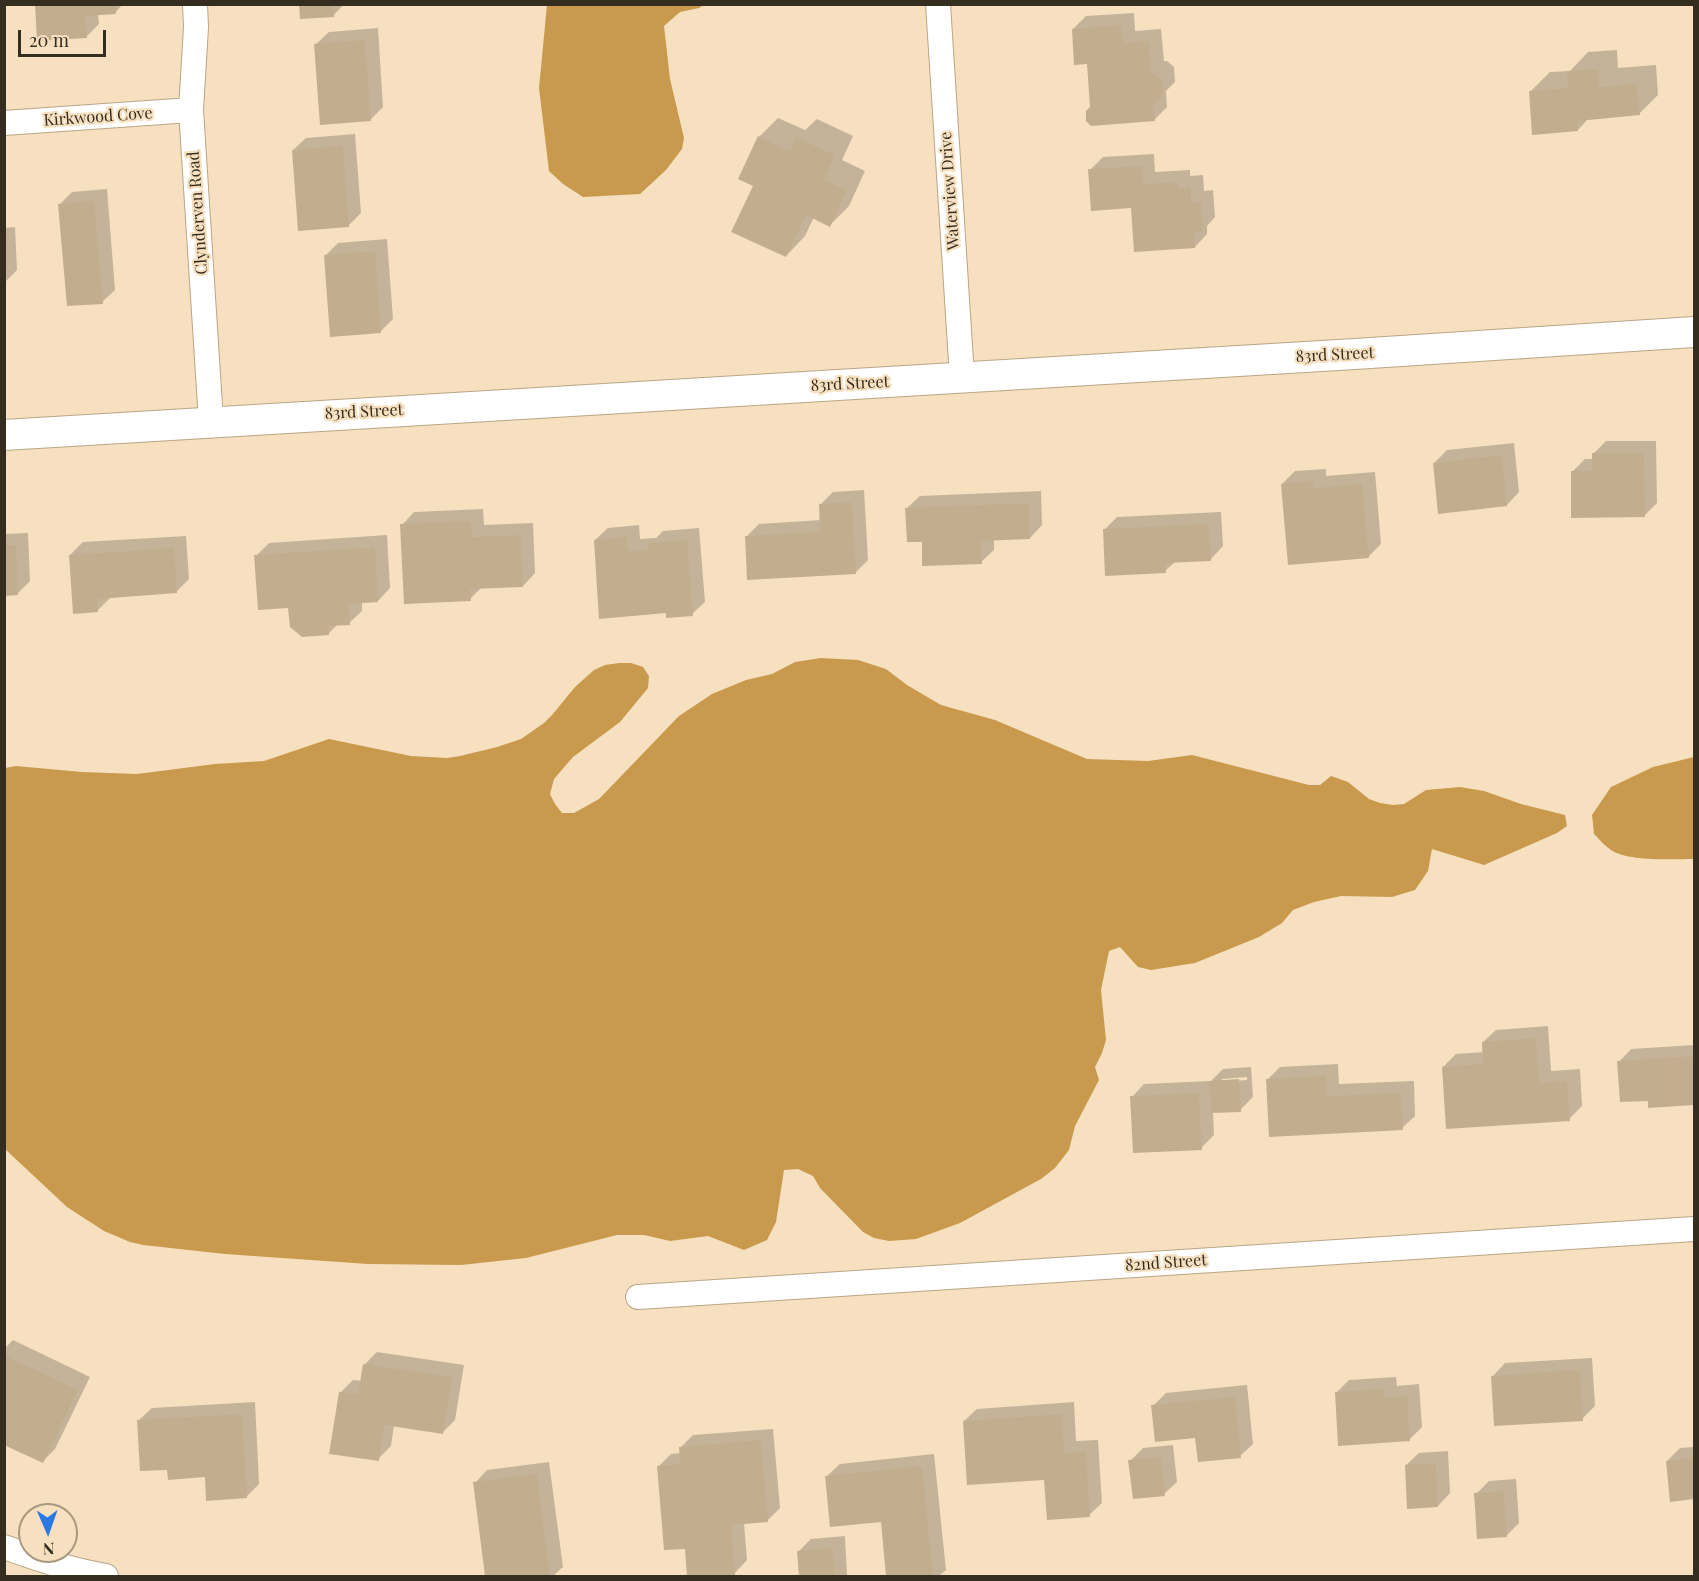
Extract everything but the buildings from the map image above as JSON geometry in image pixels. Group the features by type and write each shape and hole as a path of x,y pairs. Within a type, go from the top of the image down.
{"street":[{"name":"Clynderven Road","path":"195,4 196,27 191,110 211,422"},
{"name":"Waterview Drive","path":"938,4 962,377"},
{"name":"Kirkwood Cove","path":"4,123 191,110"},
{"name":"83rd Street","path":"4,435 1695,332"},
{"name":"82nd Street","path":"638,1297 1695,1229"},
{"path":"4,1547 75,1571 106,1576"}],"shaded area":[{"path":"547,5 704,5 680,12 664,26 670,79 684,138 682,149 666,170 640,194 583,197 563,184 549,171 539,88"},
{"path":"821,658 858,660 886,669 907,685 941,705 995,720 1087,759 1148,761 1192,755 1309,785 1320,785 1331,776 1348,782 1369,799 1393,805 1404,804 1426,790 1460,787 1484,791 1521,804 1565,815 1567,826 1557,833 1484,865 1432,849 1428,871 1415,890 1392,897 1341,896 1314,902 1293,910 1282,923 1259,937 1195,963 1151,970 1138,967 1120,947 1109,951 1101,990 1106,1040 1095,1067 1099,1080 1075,1126 1069,1150 1055,1168 1041,1179 960,1223 916,1239 889,1241 874,1238 863,1232 820,1188 813,1176 798,1169 784,1170 776,1222 767,1240 744,1250 708,1236 670,1241 644,1235 617,1235 526,1258 461,1265 368,1264 225,1254 143,1245 104,1231 67,1207 4,1147 5,768 16,766 137,774 215,764 264,761 329,739 411,756 447,758 460,756 521,739 544,723 575,687 594,670 605,665 619,663 631,663 643,667 649,676 648,688 620,722 573,757 554,779 550,794 555,804 562,813 574,813 599,799 679,716 712,694 746,680 772,674 795,662"},
{"path":"1694,757 1694,859 1651,859 1619,854 1611,850 1594,834 1592,815 1611,787 1653,767"}]}
